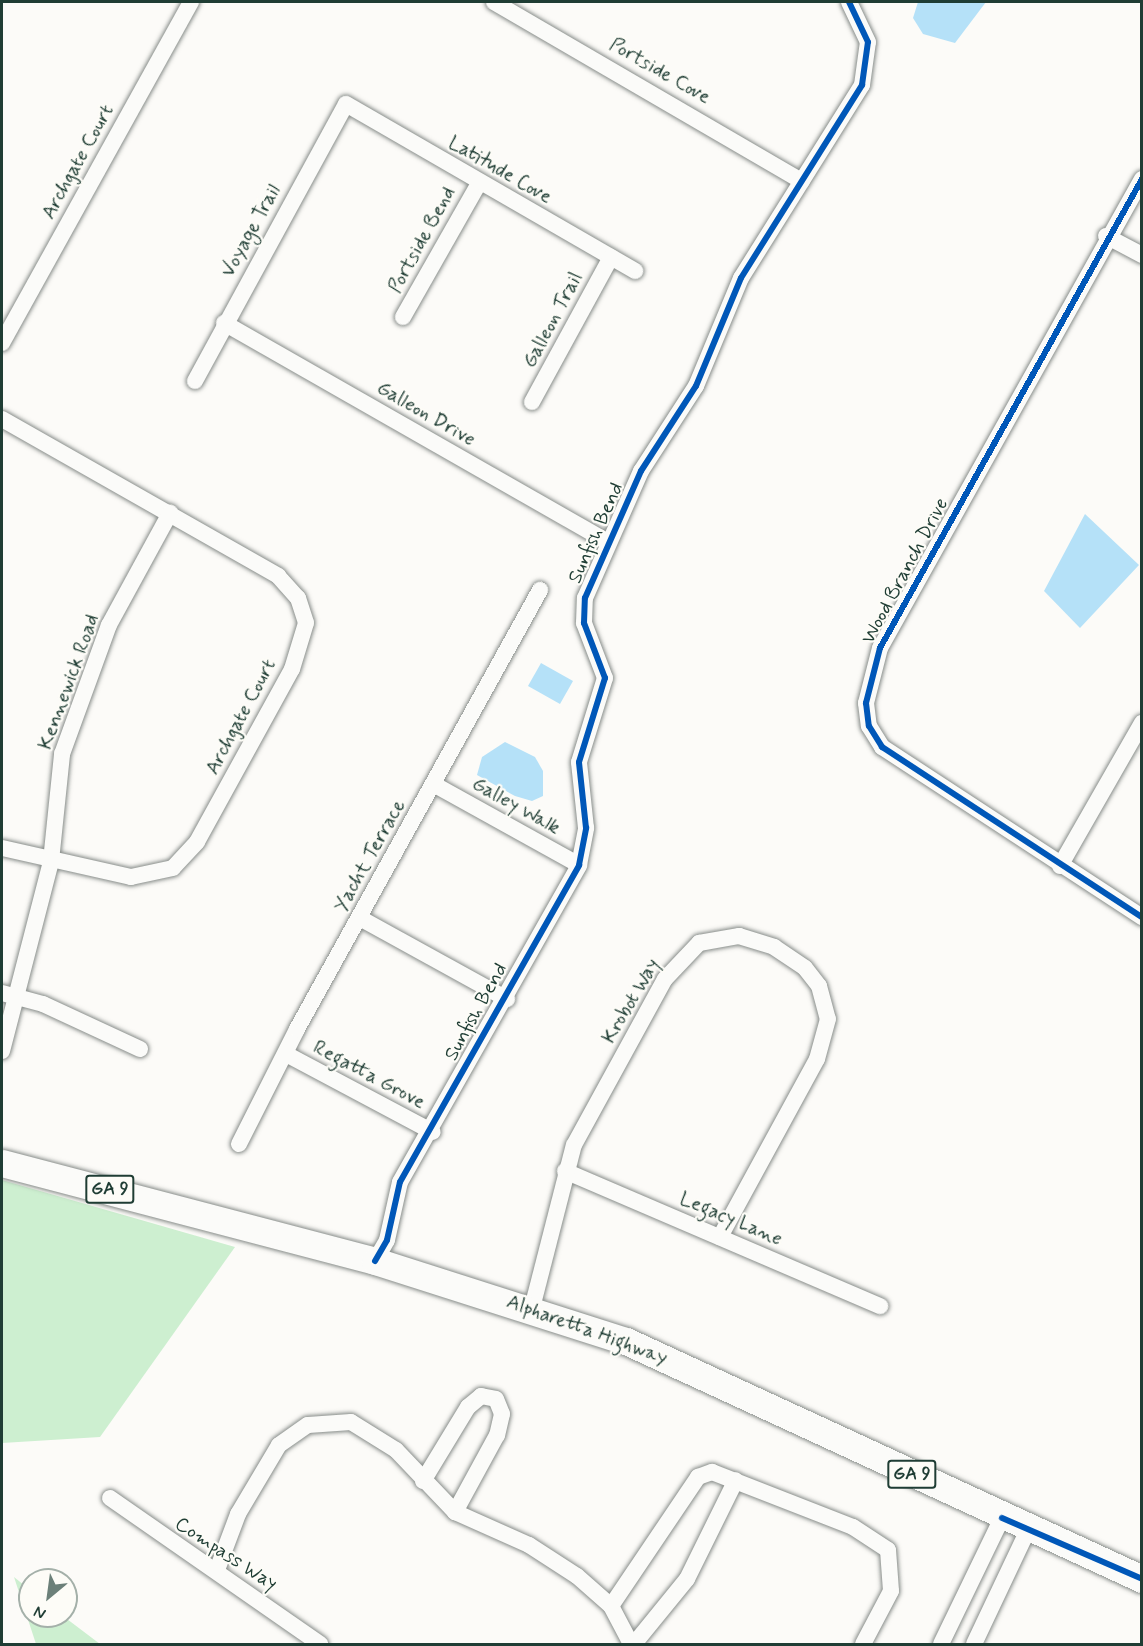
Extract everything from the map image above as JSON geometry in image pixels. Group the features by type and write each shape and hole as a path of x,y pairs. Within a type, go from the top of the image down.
{"main road":[{"name":"Alpharetta Highway","path":"2,1163 375,1261 532,1308 714,1377 1002,1518 1142,1579"}],"street":[{"name":"Archgate Court","path":"2,343 191,2"},
{"name":"Portside Cove","path":"494,2 802,181"},
{"name":"Sunfish Bend","path":"375,1261 387,1240 400,1182 433,1132 579,865 586,828 578,769 605,678 583,606 608,542 641,471 696,386 741,278 868,70 866,34 849,2"},
{"name":"Latitude Cove","path":"346,104 479,183 635,271"},
{"name":"Voyage Trail","path":"195,381 224,323 346,104"},
{"name":"Wood Branch Drive","path":"1142,179 1106,236 880,648 866,702 869,726 882,747 1060,866 1142,917"},
{"name":"Portside Bend","path":"403,317 479,183"},
{"path":"1106,236 1142,255"},
{"name":"Galleon Trail","path":"532,402 611,257"},
{"name":"Galleon Drive","path":"224,323 608,542"},
{"name":"Archgate Court","path":"2,419 278,576 298,598 306,623 292,669 197,842 173,868 131,877 51,861 2,848"},
{"name":"Kennewick Road","path":"2,1051 8,995 51,861 62,754 109,625 170,513"},
{"name":"Yacht Terrace","path":"239,1144 540,590"},
{"path":"1060,866 1142,723"},
{"name":"Galley Walk","path":"433,784 579,865"},
{"path":"360,918 507,999"},
{"name":"Krobot Way","path":"532,1308 565,1171 574,1145 681,958 699,944 726,936 774,947 796,960 819,986 827,1029 817,1059 720,1237"},
{"path":"8,995 140,1049"},
{"name":"Regatta Grove","path":"286,1054 433,1132"},
{"name":"Legacy Lane","path":"565,1171 880,1306"},
{"path":"423,1482 468,1407 481,1396 496,1399 502,1414 497,1435 455,1512"},
{"path":"217,1570 263,1465 288,1436 308,1425 330,1420 369,1429 455,1512 542,1552 611,1606 633,1644 682,1586 736,1480"},
{"path":"611,1606 698,1477 712,1472 853,1527 888,1550 891,1591 863,1644"},
{"name":"Compass Way","path":"110,1498 217,1570 320,1644"},
{"path":"941,1644 1002,1518"},
{"path":"974,1644 1028,1530"}],"green space":[{"path":"2,1180 235,1247 100,1437 2,1443"},
{"path":"78,1627 100,1644 36,1644 31,1628"}],"water":[{"path":"918,2 986,2 955,43 923,34 913,18"},
{"path":"1085,514 1139,565 1080,628 1044,591"},
{"path":"541,663 573,681 560,704 528,686"},
{"path":"505,742 535,757 543,771 543,796 532,801 515,796 477,775 482,757"}],"cycle path":[{"path":"375,1261 387,1240 400,1182 579,865 586,828 579,762 605,678 584,623 585,598 641,471 696,386 741,278 862,85 868,42 849,2"},
{"path":"1142,179 880,648 866,703 869,726 882,747 1142,917"},
{"path":"1002,1518 1142,1579"}]}
